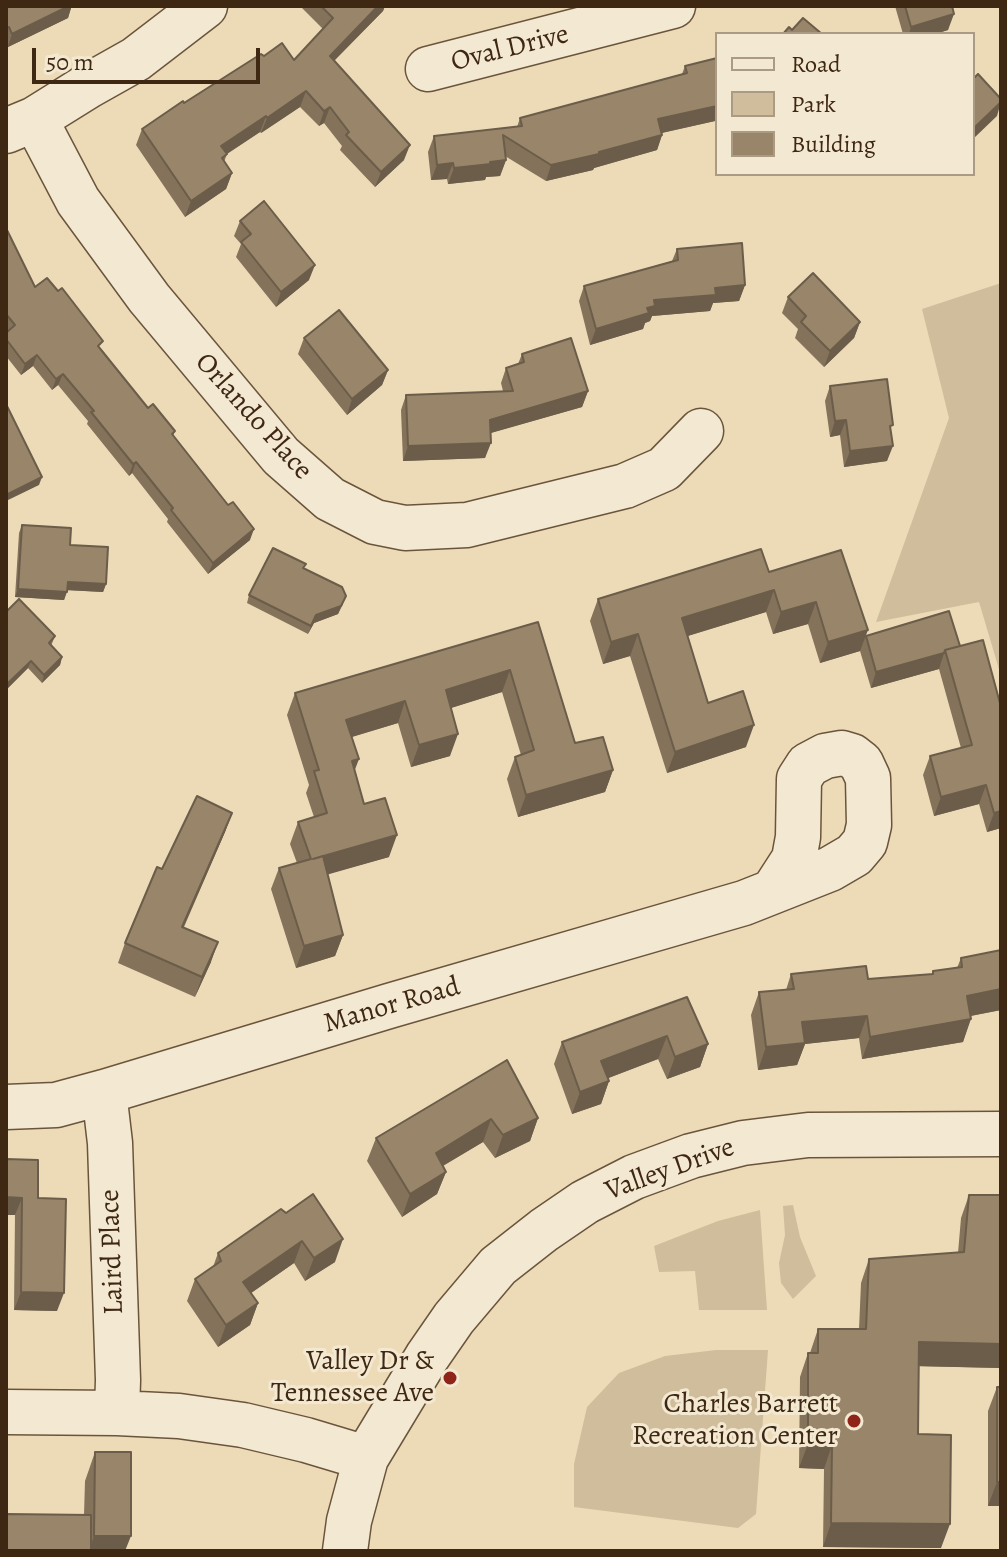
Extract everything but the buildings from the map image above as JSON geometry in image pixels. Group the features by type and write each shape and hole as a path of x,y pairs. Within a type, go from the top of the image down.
{"street":[{"path":"20,125 136,59 205,6"},
{"name":"Oval Drive","path":"428,69 589,17 673,6"},
{"name":"Orlando Place","path":"20,125 149,298 281,456 330,499 375,522 405,528 467,525 625,486 664,469 701,431"},
{"name":"Manor Road","path":"6,1107 56,1105 104,1092 744,903 774,890"},
{"name":"Laird Place","path":"104,1092 110,1143 117,1413"},
{"name":"Valley Drive","path":"345,1551 349,1521 366,1458 436,1344 498,1266 585,1202 634,1177 691,1156 743,1143 808,1135 1001,1134"},
{"path":"6,1412 179,1416 243,1425 366,1458"}],"green space":[{"path":"1001,283 1001,676 979,602 876,622 949,418 922,309"},
{"path":"793,1205 800,1237 816,1276 793,1299 781,1283 779,1263 785,1235 783,1206"},
{"path":"760,1210 767,1310 699,1310 695,1271 659,1272 654,1246 718,1221"},
{"path":"716,1350 768,1350 756,1514 738,1528 574,1507 574,1464 587,1407 619,1373 665,1356"}],"place":[{"name":"Valley Dr & Tennessee Ave","path":"450,1378"},
{"name":"Charles Barrett Recreation Center","path":"854,1421"}]}
